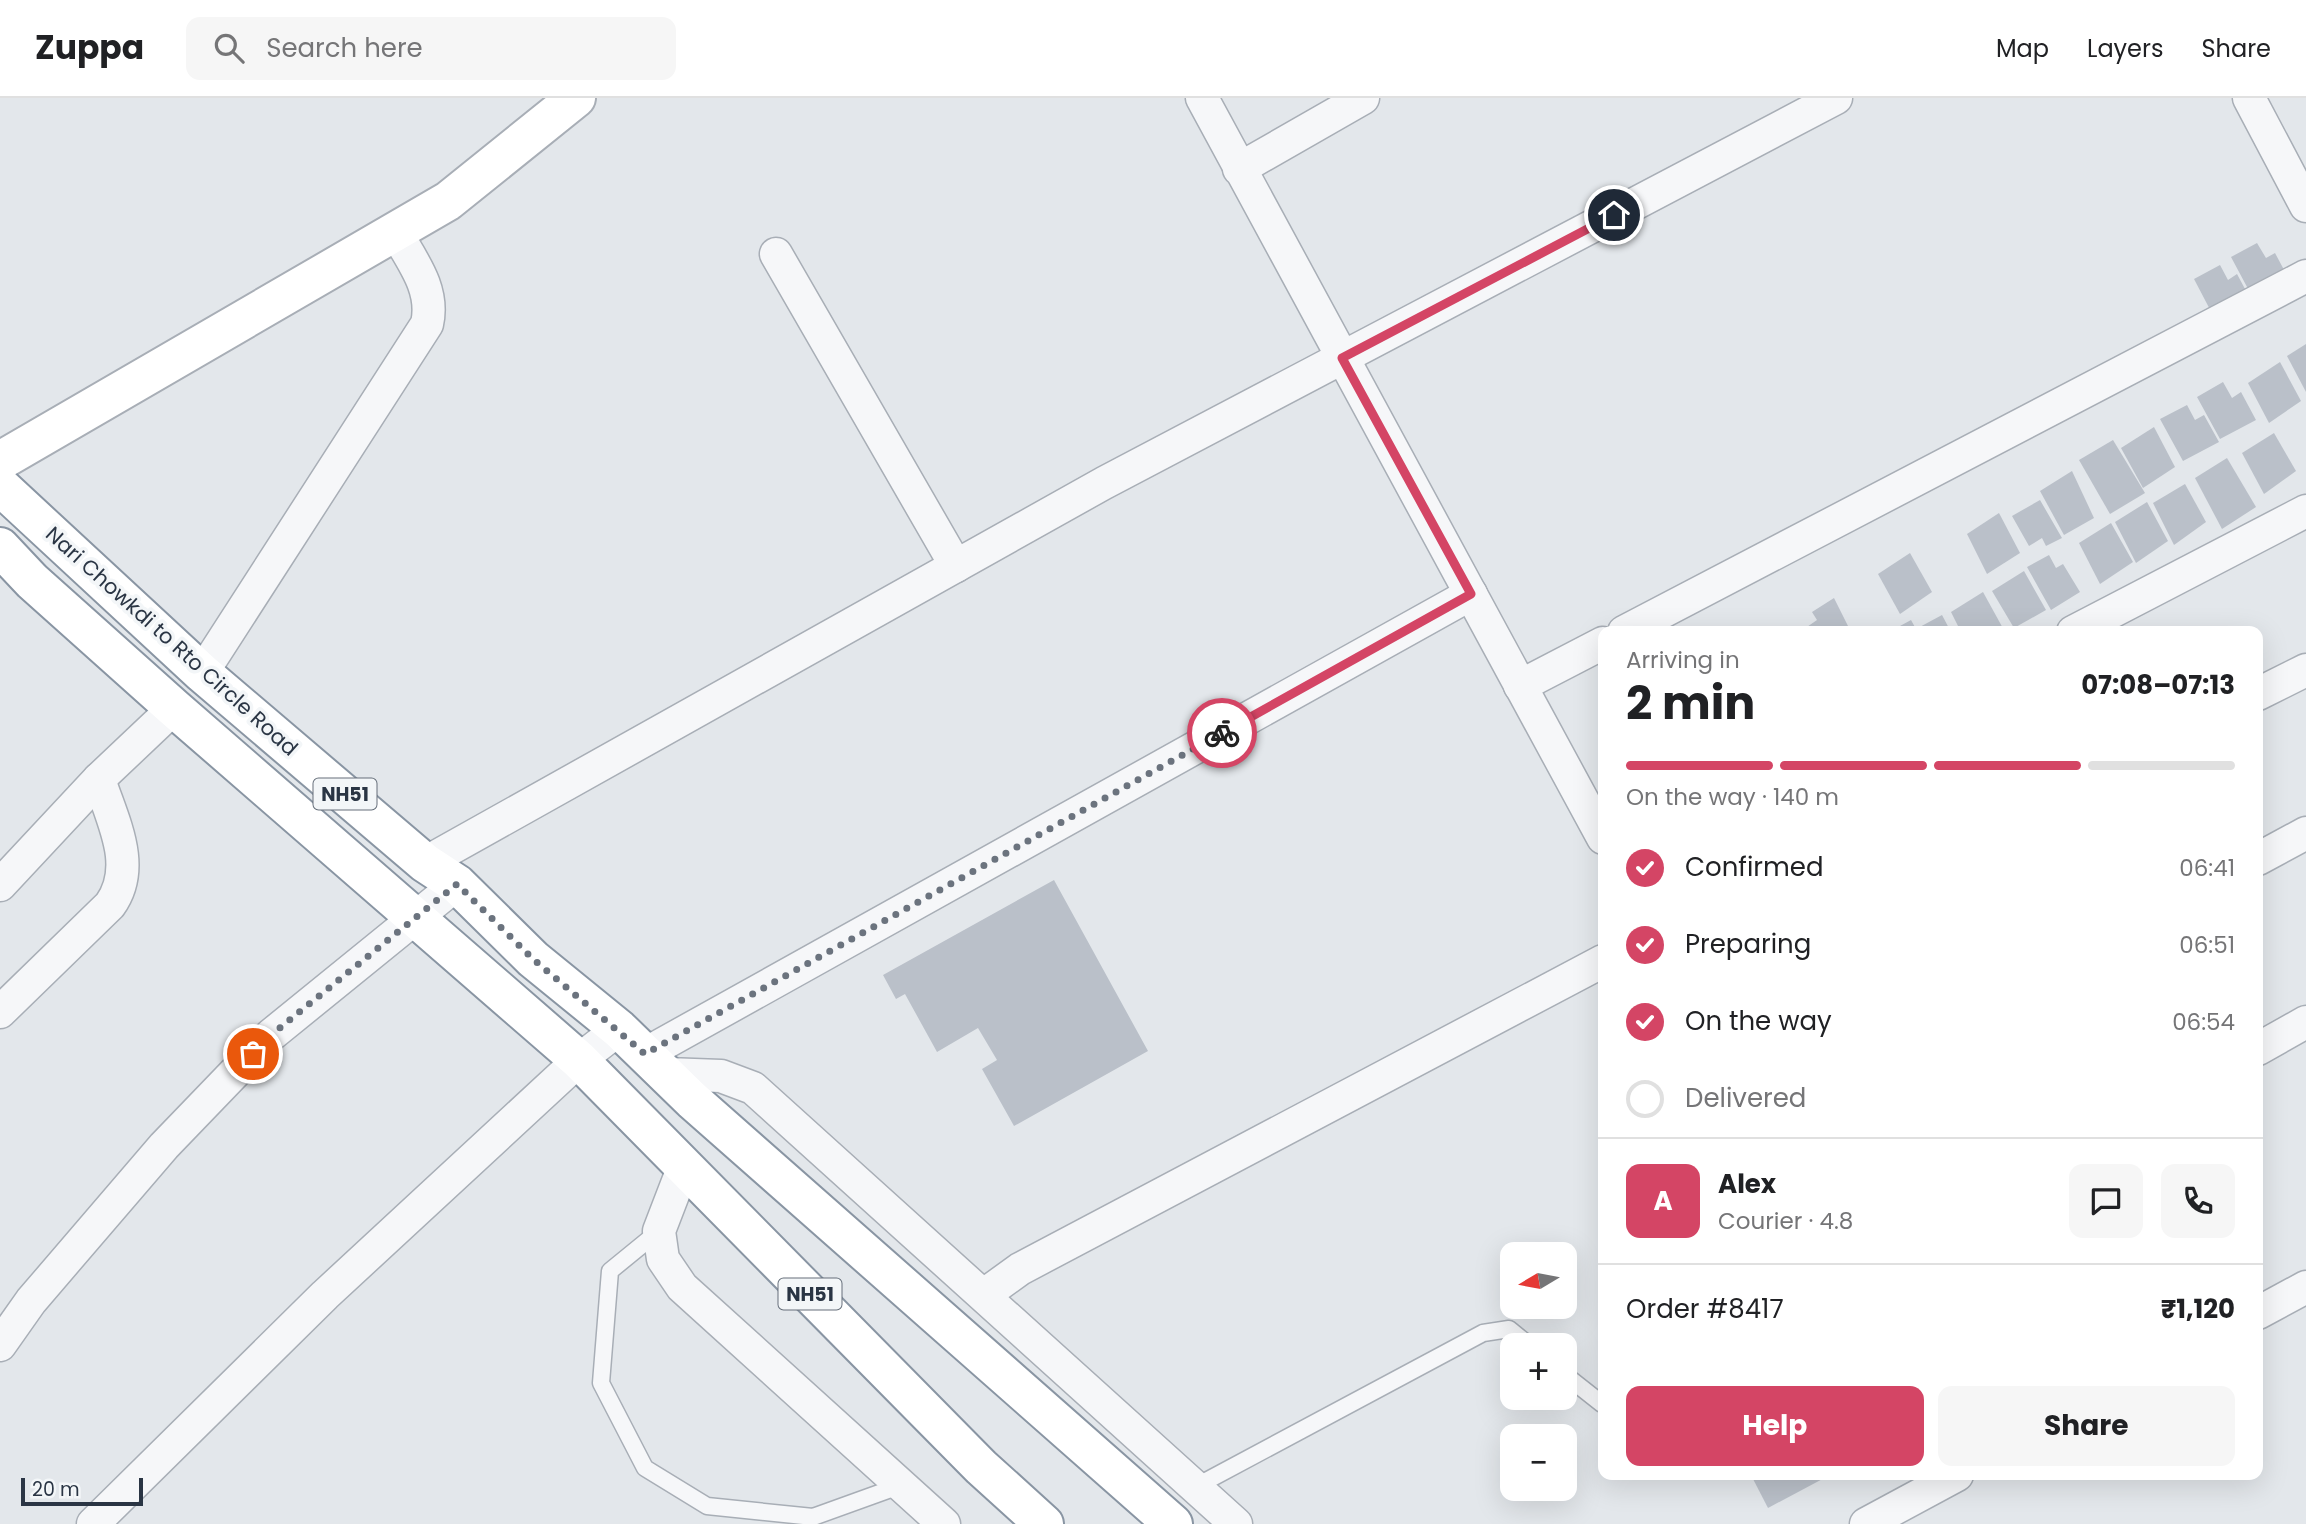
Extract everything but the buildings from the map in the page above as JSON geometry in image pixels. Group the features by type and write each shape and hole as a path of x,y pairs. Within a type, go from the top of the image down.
{"main road":[{"path":"0,461 449,201 576,98"},
{"name":"Nari Chowkdi to Rto Circle Road","path":"0,486 202,673 425,863 457,884 533,959 656,1064"},
{"name":"NH51","path":"0,547 32,581 174,708 579,1060 982,1467 1044,1524"},
{"name":"NH51","path":"656,1064 1173,1524"}],"street":[{"path":"1202,98 1598,829"},
{"path":"1239,169 1363,98"},
{"path":"425,863 1104,483 1836,98"},
{"path":"2258,101 2306,206"},
{"path":"202,673 427,324 430,309 427,292 395,232"},
{"path":"776,254 956,566"},
{"path":"1635,626 2306,276"},
{"path":"2085,626 2306,511"},
{"path":"656,1064 1471,594"},
{"path":"1520,686 1598,646"},
{"path":"2263,692 2306,670"},
{"path":"0,885 99,779 174,708"},
{"path":"0,1012 110,905 121,891 124,856 99,779"},
{"path":"2263,856 2306,833"},
{"path":"0,1345 31,1301 164,1146 262,1044 457,884"},
{"path":"984,1295 1020,1269 1598,964"},
{"path":"2263,1046 2306,1021"},
{"path":"93,1524 326,1295 579,1060 656,1064 721,1076 753,1088 1236,1524"},
{"path":"684,1166 659,1231 663,1259 682,1287 944,1524"},
{"path":"2263,1310 2306,1287"},
{"path":"1866,1524 1945,1480"}],"lane":[{"path":"659,1231 610,1271 601,1383 645,1468 707,1506 813,1517 900,1486"},
{"path":"1195,1486 1483,1333 1509,1329 1514,1333"},
{"path":"1577,1384 1598,1401"}],"way so far":[{"path":"253,1054 271,1035 416,920 457,884 533,959 619,1029 645,1054 1222,733"}],"route":[{"path":"1222,733 1471,594 1342,358 1614,215"}]}
